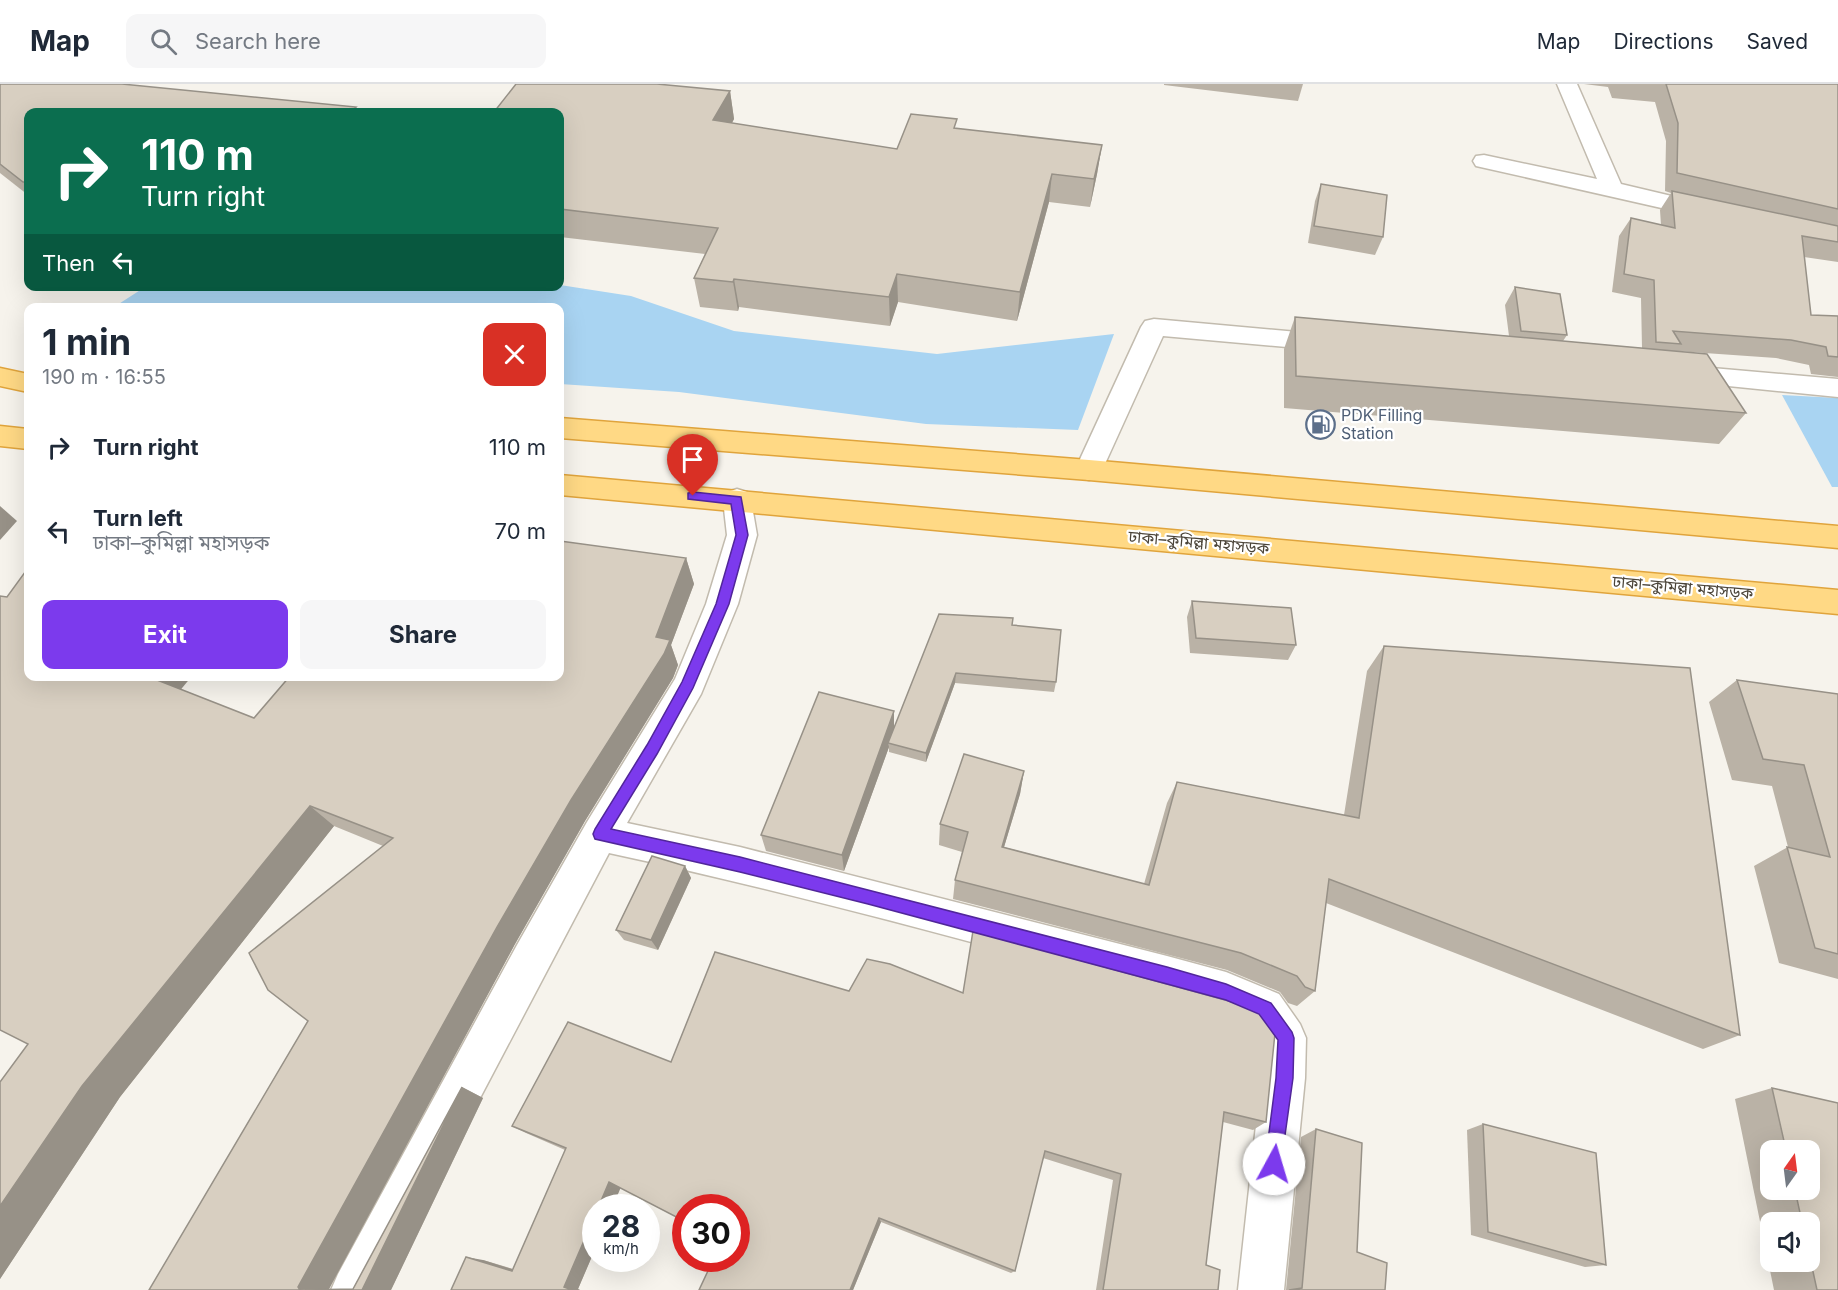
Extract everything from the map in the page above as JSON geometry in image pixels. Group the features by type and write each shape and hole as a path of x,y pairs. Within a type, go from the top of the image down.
{"highway":[{"path":"0,377 24,382"},
{"path":"0,382 24,383"},
{"path":"564,428 1089,470 1838,537"},
{"name":"ঢাকা–কুমিল্লা মহাসড়ক","path":"564,484 1838,602"}],"street":[{"path":"1568,84 1612,189"},
{"path":"1484,161 1736,218"},
{"path":"1089,470 1154,327 1356,345"},
{"path":"1654,372 1838,388"},
{"path":"354,1290 401,1198 600,834 652,750 688,684 722,604 742,535 737,500"},
{"path":"600,834 740,864 1167,975 1226,992 1265,1008 1286,1038 1284,1078 1261,1290"}],"water":[{"path":"564,286 631,296 734,331 937,354 1114,334 1078,430 926,424 679,392 564,384 564,303 120,303 139,291 564,291"},
{"path":"1782,395 1838,398 1838,487 1832,487"}],"building":[{"path":"0,84 122,84 356,107 24,108 24,182 0,164"},
{"path":"516,84 657,84 730,91 713,120 897,149 911,114 957,119 954,128 1102,145 1094,179 1052,174 1020,292 897,274 889,297 734,279 733,282 694,278 718,228 564,209 564,108 497,108"},
{"path":"1666,84 1838,84 1838,209 1677,173 1678,123"},
{"path":"1321,184 1387,195 1383,237 1314,226"},
{"path":"1672,191 1838,226 1838,242 1802,236 1811,315 1838,316 1838,357 1828,356 1826,347 1791,340 1673,331 1681,344 1656,342 1654,280 1624,274 1631,218 1675,228"},
{"path":"1515,287 1560,294 1567,335 1521,331"},
{"path":"1295,317 1707,354 1746,413 1296,376"},
{"path":"564,542 686,558 656,637 670,640 664,654 571,800 497,927 298,1287 300,1290 149,1290 308,1021 268,990 249,953 393,838 310,806 82,1086 0,1206 0,1082 28,1044 0,1030 0,596 7,597 24,574 24,681 160,681 254,718 286,681 564,681"},
{"path":"1192,601 1291,608 1296,645 1196,638"},
{"path":"939,614 1013,618 1012,625 1061,630 1056,682 956,673 926,753 888,743"},
{"path":"1384,646 1690,668 1740,1035 1329,879 1315,991 1305,987 1297,976 1241,953 955,880 968,832 940,824 964,754 1024,771 1002,847 1149,885 1177,782 1359,818"},
{"path":"1737,680 1838,694 1838,954 1815,948 1787,847 1830,857 1804,765 1763,759"},
{"path":"819,692 894,711 842,855 761,835"},
{"path":"652,856 685,866 651,940 616,930"},
{"path":"973,931 1236,1003 1261,1013 1275,1033 1266,1122 1224,1112 1206,1265 1220,1270 1218,1290 1103,1290 1121,1174 1045,1151 1015,1271 879,1218 850,1290 699,1290 707,1272 750,1272 750,1194 672,1194 672,1215 660,1208 660,1194 632,1194 609,1182 604,1194 582,1194 582,1245 564,1287 572,1290 451,1290 466,1257 512,1271 566,1148 512,1126 568,1022 671,1062 715,952 849,991 867,959 890,964 963,993"},
{"path":"462,1087 362,1290 305,1290 353,1289"},
{"path":"1772,1088 1838,1103 1838,1290 1817,1290 1813,1272 1820,1272 1820,1212 1800,1212 1797,1200 1820,1200 1820,1140 1784,1140"},
{"path":"1483,1124 1596,1153 1606,1265 1488,1232"},
{"path":"1316,1129 1362,1143 1357,1252 1387,1263 1385,1290 1289,1290 1302,1288"}],"place":[{"name":"PDK Filling Station","path":"1320,424"}],"route":[{"path":"693,496 737,500 742,535 722,604 688,684 652,750 600,834 740,864 1167,975 1226,992 1265,1008 1286,1038 1284,1078 1274,1164"}]}
